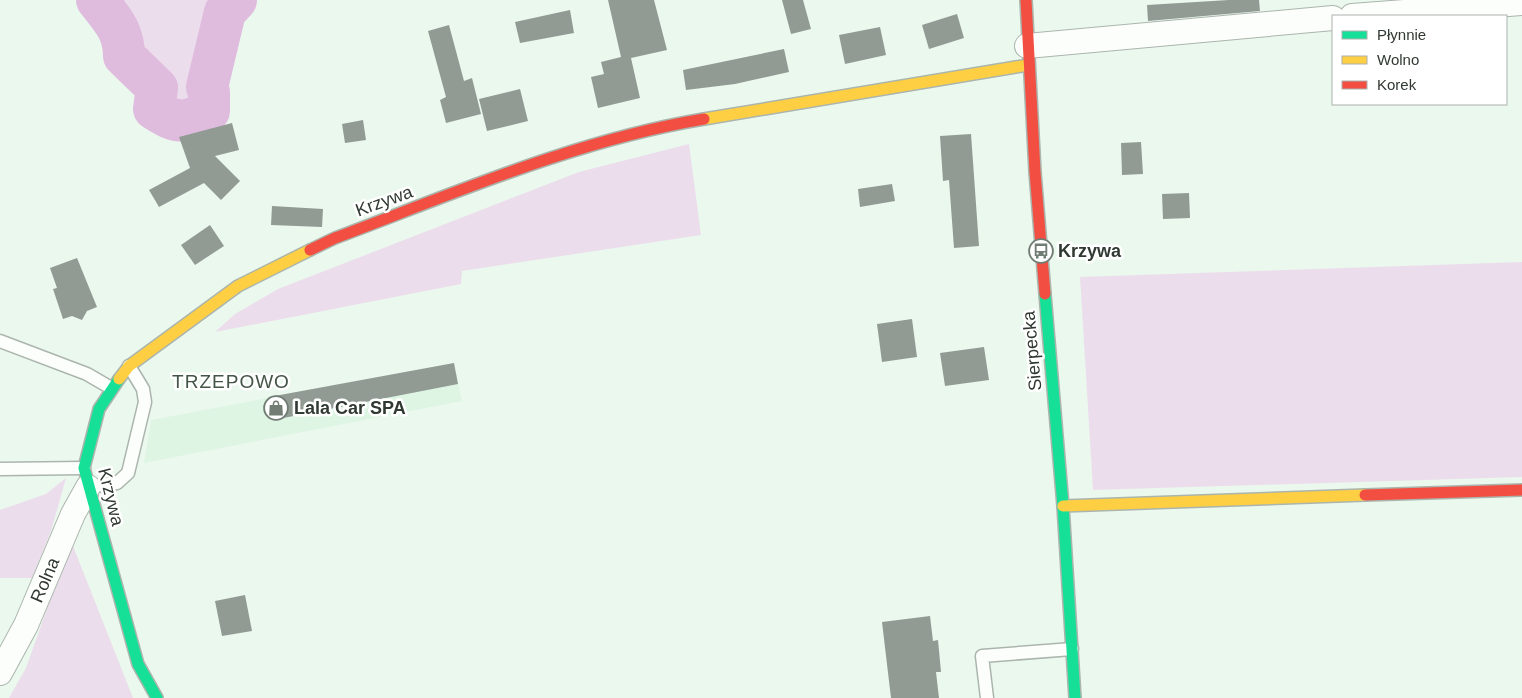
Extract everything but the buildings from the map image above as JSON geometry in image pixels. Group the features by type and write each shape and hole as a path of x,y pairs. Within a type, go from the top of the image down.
{"street":[{"name":"Sierpecka","path":"1026,0 1027,55 1063,506 1075,698"},
{"path":"1365,15 1522,3"},
{"path":"1027,55 1332,18"},
{"name":"Krzywa","path":"157,698 138,664 86,477 99,409 110,388 129,366 238,286 317,246 550,158 680,123 1027,55"},
{"name":"Rolna","path":"0,672 26,625 73,514 86,477"},
{"path":"1063,506 1522,490"}],"lane":[{"path":"0,341 87,374 110,388"},
{"path":"0,469 86,477 117,483 128,473 144,402 143,389 129,366"},
{"path":"987,698 982,656 1072,649"}],"shaded area":[{"path":"103,0 231,0 219,14 204,80 206,103 198,113 173,117 160,107 161,97 157,82 128,53 127,30"},
{"path":"689,144 701,235 462,271 461,284 215,332 235,314 278,289 579,172"},
{"path":"1522,262 1522,477 1093,490 1080,277"},
{"path":"454,363 462,401 144,463 151,420"},
{"path":"66,478 51,531 32,578 0,578 0,510 46,494"},
{"path":"71,541 133,698 9,698 26,668"}],"waterway":[{"path":"97,0 112,19 119,32 122,39 124,56 157,88 154,109 175,120 187,120 209,111 209,92 207,87 225,12 236,0"}],"traffic: fast":[{"path":"1045,294 1063,506 1075,698"},
{"path":"119,379 99,409 84,468 138,664 157,698"}],"traffic: slow":[{"path":"704,119 1028,65"},
{"path":"119,379 129,366 238,286 310,250"},
{"path":"1063,506 1365,495"}],"traffic: jam":[{"path":"1026,0 1035,172 1045,294"},
{"path":"310,250 335,238 425,203 563,154 657,128 704,119"},
{"path":"1365,495 1522,490"}],"place":[{"name":"Krzywa","path":"1041,251"},
{"name":"Lala Car SPA","path":"276,408"}],"district":[{"name":"TRZEPOWO","path":"231,381"}]}
